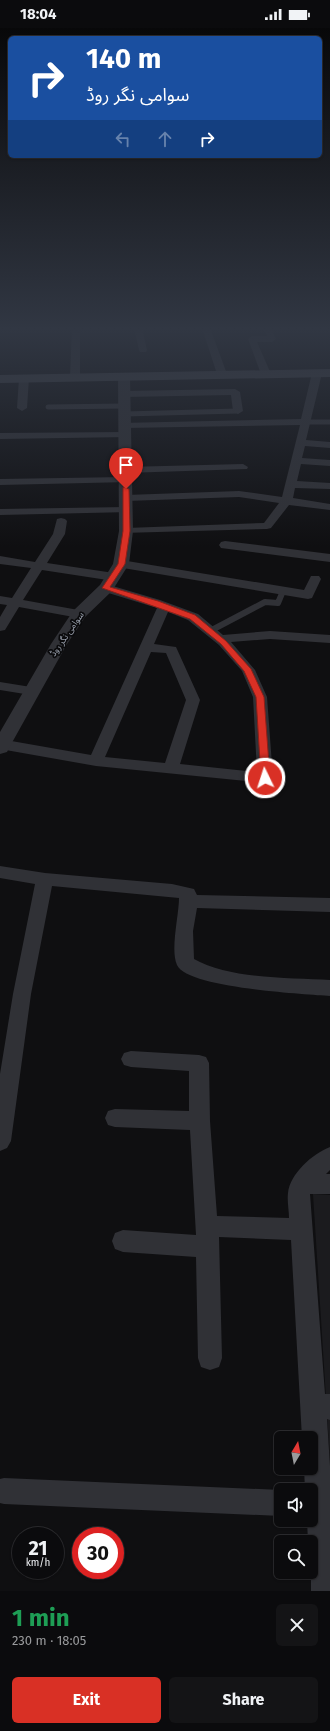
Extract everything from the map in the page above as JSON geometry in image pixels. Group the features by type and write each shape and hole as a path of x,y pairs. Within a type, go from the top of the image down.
{"street":[{"path":"22,401 22,408"},
{"path":"114,577 126,531 124,401"},
{"path":"0,436 124,415 192,401"},
{"path":"236,401 238,412"},
{"path":"126,531 268,526 287,500 310,401"},
{"path":"124,415 304,422"},
{"path":"300,444 330,445"},
{"path":"296,461 330,462"},
{"path":"0,482 243,467"},
{"path":"290,484 330,486"},
{"path":"0,512 126,504 239,494 330,507"},
{"path":"0,627 59,534 61,521"},
{"path":"225,545 330,558"},
{"path":"0,560 114,577 282,591 308,595 315,579"},
{"path":"1,746 96,761 265,778 260,697 248,670 215,635 193,617 164,606 114,577"},
{"name":"سوامی نگر روڈ","path":"1,746 31,691 79,614 114,577"},
{"path":"0,600 79,614"},
{"path":"96,761 164,606"},
{"path":"215,635 330,639"},
{"path":"146,647 171,650 193,700 171,768"},
{"path":"0,686 31,691"},
{"path":"0,872 45,879 172,890 188,894 188,911 184,931 185,963 192,969 226,978 330,988"},
{"path":"0,1141 22,994 45,879"},
{"path":"188,901 330,905"},
{"path":"131,1059 199,1063 200,1121 207,1237 210,1358"},
{"path":"115,1118 200,1121"},
{"path":"317,1483 322,1406 300,1230 299,1192 301,1184 330,1157"},
{"path":"301,1184 330,1184"},
{"path":"123,1241 207,1237 300,1230"},
{"path":"4,1490 274,1503"},
{"path":"318,1524 326,1575"}],"lane":[{"path":"48,407 124,415 238,412"},
{"path":"304,422 330,422"},
{"path":"215,635 265,602 278,603 282,591"}],"shaded area":[{"path":"313,1194 330,1195 330,1460"}],"route":[{"path":"126,489 126,531 121,564 114,578 106,588 155,603 193,617 224,642 248,670 260,697 265,778"}]}
